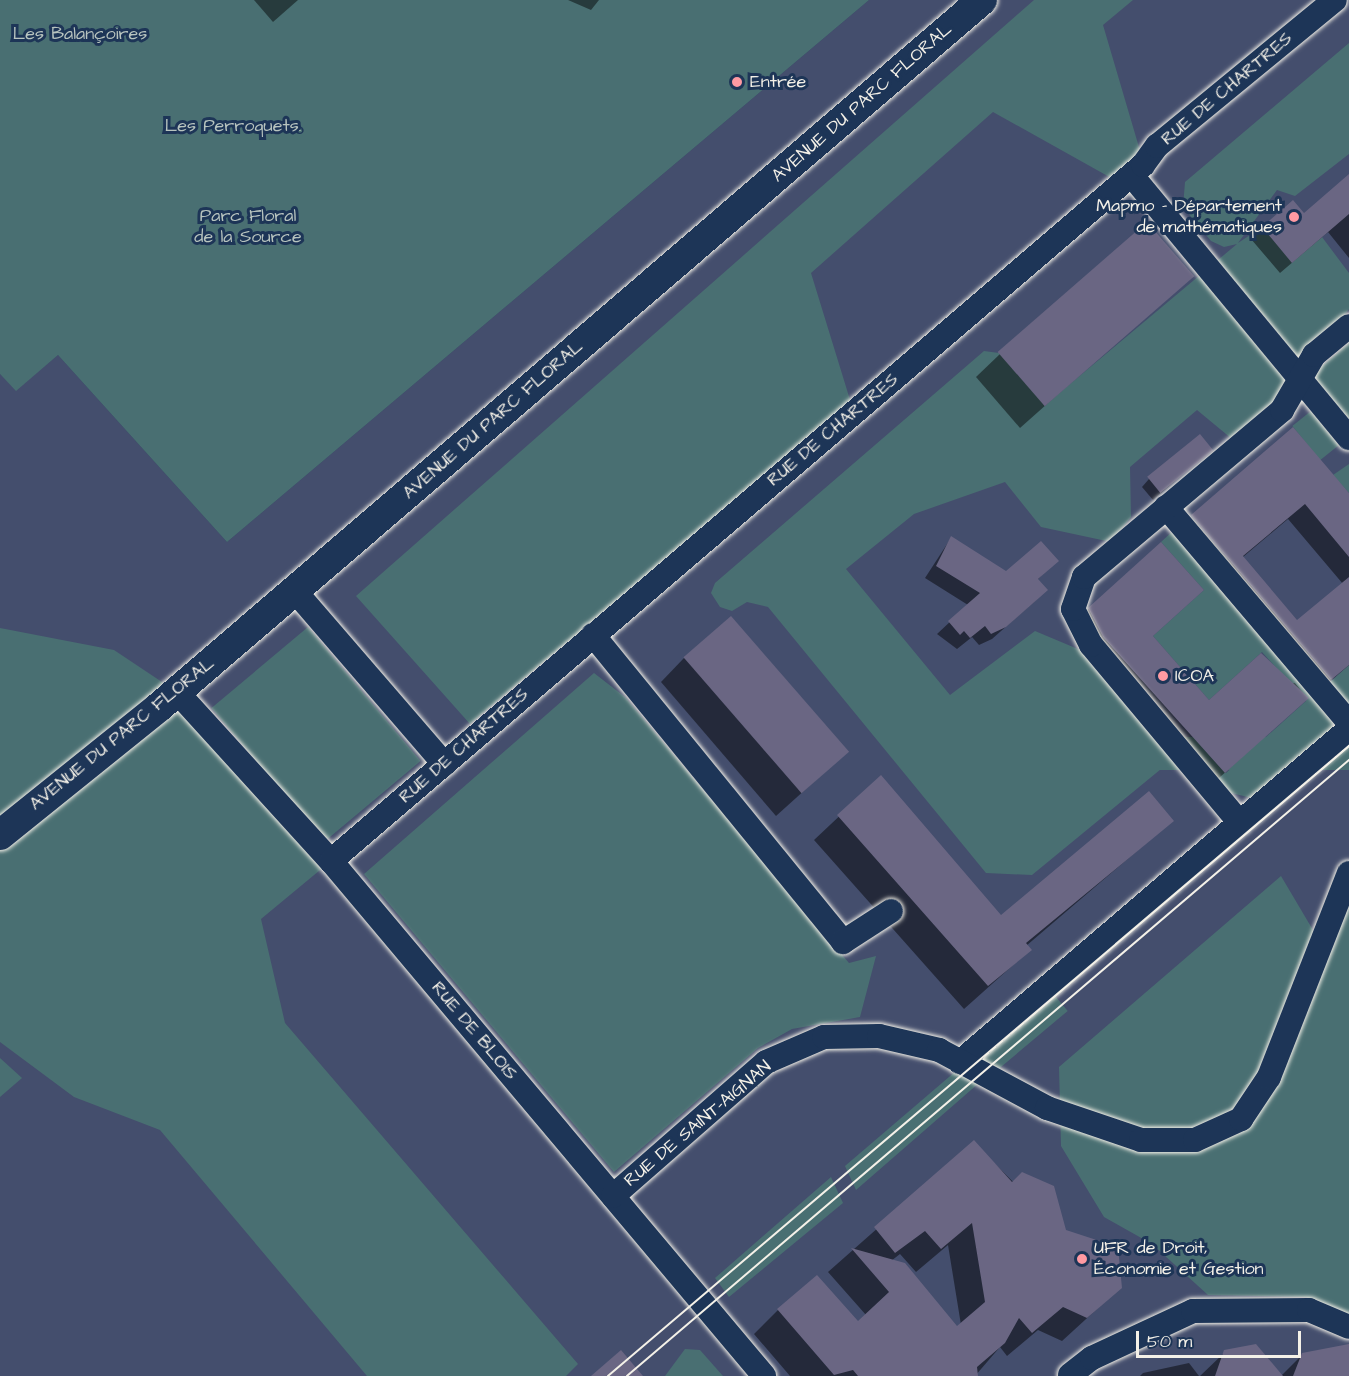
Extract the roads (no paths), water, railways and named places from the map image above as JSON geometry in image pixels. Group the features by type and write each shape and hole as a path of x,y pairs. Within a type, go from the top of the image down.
{"main road":[{"name":"AVENUE DU PARC FLORAL","path":"0,835 177,692 982,0"}],"street":[{"name":"RUE DE CHARTRES","path":"332,861 1143,165 1158,146 1335,0"},
{"path":"1138,183 1349,438"},
{"path":"1240,823 1091,645 1073,609 1084,577 1282,410 1300,376 1349,326"},
{"path":"1166,507 1349,723"},
{"path":"294,590 444,764"},
{"path":"594,635 843,942 891,911"},
{"name":"RUE DE BLOIS","path":"177,692 332,861 764,1376"},
{"path":"960,1062 1349,729"},
{"name":"RUE DE SAINT-AIGNAN","path":"613,1196 766,1062 824,1036 879,1036 939,1050 1047,1108 1141,1140 1195,1140 1241,1119 1269,1077 1349,873"},
{"path":"1070,1375 1092,1358 1193,1311 1309,1310 1349,1327"}],"tram line":[{"path":"608,1376 1349,746"},
{"path":"627,1376 1349,760"}],"place":[{"name":"Entrée","path":"737,82"},
{"name":"Mapmo - Département de mathématiques","path":"1294,217"},
{"name":"ICOA","path":"1163,676"},
{"name":"UFR de Droit, Économie et Gestion","path":"1082,1259"}],"park label":[{"name":"Les Balançoires","path":"80,34"},
{"name":"Les Perroquets.","path":"233,126"},
{"name":"Parc Floral de la Source","path":"248,227"}]}
